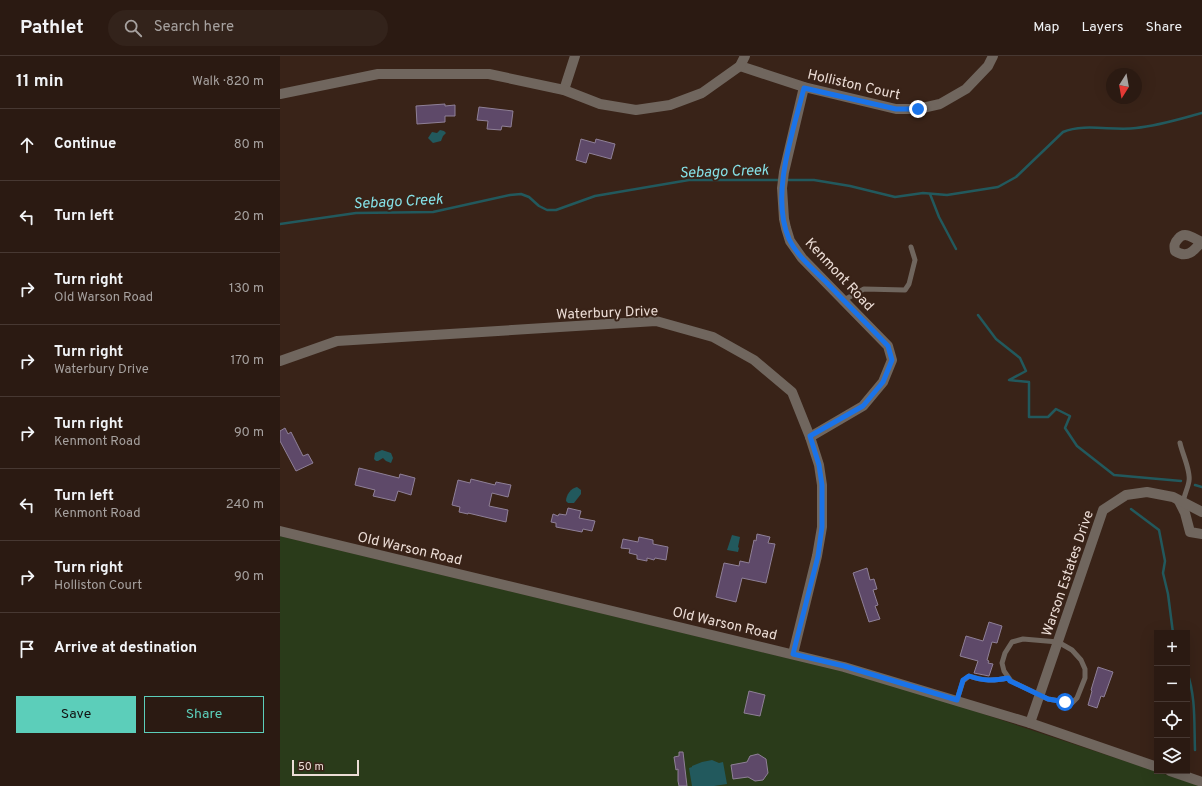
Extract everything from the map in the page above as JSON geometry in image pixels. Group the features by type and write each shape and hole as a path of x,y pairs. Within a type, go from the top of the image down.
{"street":[{"path":"564,90 576,56"},
{"path":"280,94 378,74 489,74 564,90 600,104 636,110 670,105 702,93 740,66 745,56"},
{"name":"Holliston Court","path":"740,66 804,88 896,109 918,109 940,104 966,89 988,66 993,56"},
{"name":"Kenmont Road","path":"804,88 784,172 782,188 784,219 790,241 802,258 888,346 892,360 883,382 863,406 810,436"},
{"name":"Waterbury Drive","path":"280,361 337,342 656,321 713,337 754,360 792,392 810,436 820,472 822,527 818,556 793,654"},
{"name":"Warson Estates Drive","path":"1030,723 1103,510 1126,495 1147,492 1173,497 1202,512"},
{"path":"1181,502 1190,532 1202,534"},
{"name":"Old Warson Road","path":"280,531 844,666 1030,723 1154,766"},
{"path":"1179,774 1202,782"}],"lane":[{"path":"844,300 864,289 904,290 909,284 914,260 911,247"},
{"path":"1180,443 1189,472 1189,481 1181,502"},
{"path":"1023,639 1058,642 1072,650 1081,660 1085,669 1085,678 1077,698 1072,703 1048,699 1040,696 1010,681 1008,678 1002,663 1004,653 1012,642 1023,639"},
{"path":"957,700 963,680 969,676 980,680 993,681 1008,678"}],"green space":[{"path":"280,536 841,671 935,698 1154,771 1154,774 1164,774 1200,786 280,786"}],"water":[{"path":"440,130 446,133 441,141 433,143 428,138 432,132 437,133"},
{"path":"382,450 391,453 393,458 391,463 383,458 378,461 374,459 375,453"},
{"path":"577,487 581,490 581,494 574,503 568,503 566,499 568,494 571,490"},
{"path":"732,535 740,537 738,552 727,550"},
{"path":"712,760 719,763 723,762 727,784 714,786 692,786 689,768 702,762"}],"building":[{"path":"445,104 445,106 455,105 455,116 445,116 445,122 417,124 416,106"},
{"path":"479,107 513,111 511,127 502,126 501,130 487,129 488,121 477,120"},
{"path":"581,139 595,143 596,139 615,144 611,159 589,153 586,163 576,160"},
{"path":"285,428 288,434 291,432 303,456 308,454 313,463 296,471 280,441 280,431"},
{"path":"359,468 399,478 400,474 415,478 411,495 398,491 395,501 373,496 375,490 355,485"},
{"path":"471,479 495,485 496,482 511,485 508,497 492,493 489,506 508,510 506,522 459,512 460,507 452,505 458,480 470,483"},
{"path":"568,508 581,511 579,518 595,521 592,531 583,529 582,532 556,527 556,523 551,522 553,514 558,516 559,514 566,515"},
{"path":"757,534 770,537 768,543 775,544 766,583 742,578 736,602 716,597 724,563 739,566 740,561 749,563 754,540 756,541"},
{"path":"639,537 653,540 653,544 668,547 666,560 655,558 654,560 647,558 647,561 637,559 637,555 629,553 630,549 621,548 623,539 638,542"},
{"path":"867,568 870,580 874,579 877,589 873,590 878,605 875,606 880,619 869,622 853,573"},
{"path":"989,622 1002,626 997,643 992,642 987,660 989,661 988,663 993,664 989,676 974,673 978,661 960,656 966,636 983,641"},
{"path":"1098,667 1113,672 1104,697 1101,696 1097,708 1088,705"},
{"path":"749,691 765,695 760,716 744,713"},
{"path":"679,752 683,752 687,786 679,786 678,769 676,770 674,757 679,756"},
{"path":"758,754 766,759 768,773 763,780 755,781 748,777 733,779 731,765 747,762 750,756"}],"waterway":[{"name":"Sebago Creek","path":"785,180 814,180 850,186 895,197 923,193 947,195 998,187 1016,177 1063,132 1071,129 1127,129 1144,127 1202,113"},
{"name":"Sebago Creek","path":"280,224 356,213 433,212 510,195 521,194 529,197 539,206 547,210 556,210 595,196 689,180 780,180"},
{"path":"930,194 939,217 956,249"},
{"path":"978,315 996,339 1020,358 1026,371 1009,380 1029,382 1029,417 1048,417 1056,409 1070,416 1065,428 1077,446 1114,475 1181,481"},
{"path":"1195,485 1202,487"},
{"path":"1131,509 1159,530 1165,561 1163,573 1168,594 1173,630"},
{"path":"1190,681 1193,701 1195,750"}],"route":[{"path":"918,109 896,109 804,88 784,172 782,188 784,219 790,241 802,258 888,346 892,360 883,382 863,406 810,436 819,465 822,485 822,527 818,556 793,654 844,666 957,700 963,680 969,676 980,680 993,681 1008,678 1010,681 1040,696 1065,702"}]}
